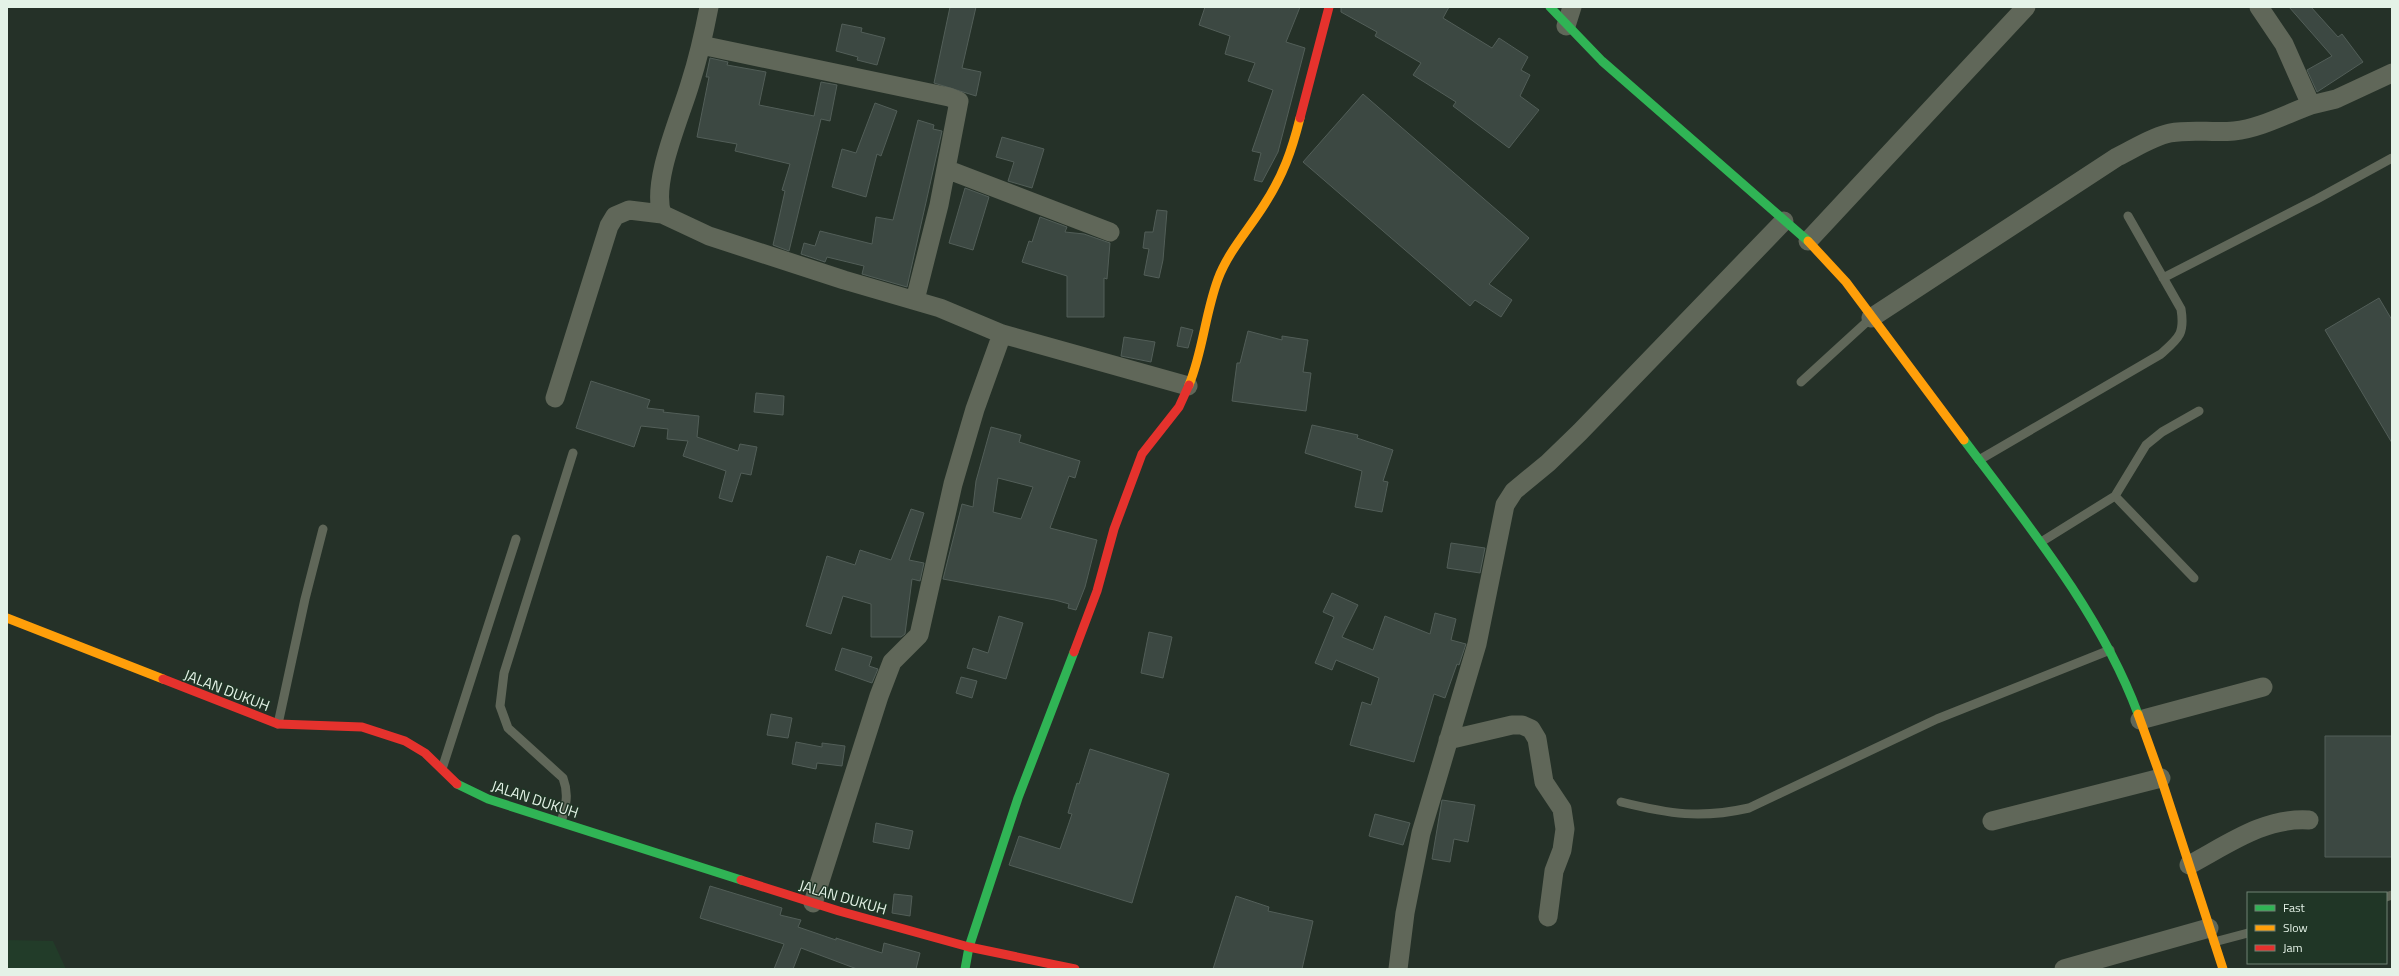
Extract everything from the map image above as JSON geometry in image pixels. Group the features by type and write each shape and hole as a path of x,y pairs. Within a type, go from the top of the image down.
{"street":[{"path":"662,214 659,196 665,163 701,45 709,7"},
{"path":"965,969 969,948 1018,798 1097,591 1114,529 1142,454 1179,408 1197,365 1218,279 1237,244 1265,204 1290,157 1329,7"},
{"path":"1550,7 1566,26 1602,61 1808,241 1846,282 1871,318 2040,542 2110,650 2140,720 2161,778 2223,969"},
{"path":"1566,26 1572,7"},
{"path":"1808,241 2026,7"},
{"path":"2259,7 2284,44 2311,105"},
{"path":"701,45 956,98 959,104 946,169 915,300"},
{"path":"1871,318 2117,157 2151,140 2168,134 2185,131 2234,131 2273,121 2311,105 2336,99 2392,73"},
{"path":"946,169 1110,232"},
{"path":"555,398 609,226 615,216 629,210 662,214 709,236 940,308 1002,334 1188,386"},
{"path":"1398,969 1405,913 1421,833 1478,644 1500,522 1509,496 1548,464 1580,432 1784,221"},
{"path":"813,903 879,696 892,662 919,635 953,484 975,409 1002,334"},
{"name":"JALAN DUKUH","path":"7,618 278,724 362,727 405,741 425,752 460,786 488,799 813,903 969,948 1076,969"},
{"path":"2140,720 2263,687"},
{"path":"1448,740 1512,725 1522,725 1531,729 1537,739 1544,782 1562,809 1565,829 1562,850 1554,871 1548,916"},
{"path":"1992,821 2161,778"},
{"path":"2189,865 2259,827 2295,819 2309,820"},
{"path":"2064,969 2212,935"}],"lane":[{"path":"2163,278 2317,200 2392,158"},
{"path":"1978,461 2161,354 2178,340 2184,326 2181,309 2128,216"},
{"path":"1801,382 1871,318"},
{"path":"2040,542 2115,496 2146,445 2162,432 2199,410"},
{"path":"561,822 567,803 567,788 563,778 508,728 500,706 504,673 573,453"},
{"path":"2115,496 2194,578"},
{"path":"278,724 305,599 323,529"},
{"path":"442,769 516,539"},
{"path":"1622,802 1682,815 1719,814 1749,808 1937,719 2110,650"},
{"path":"2212,935 2247,933"}],"shaded area":[{"path":"7,940 53,941 66,969 7,969"}],"building":[{"path":"950,7 976,7 962,68 981,72 976,96 934,83"},
{"path":"1205,7 1300,7 1286,42 1305,48 1278,152 1262,182 1254,180 1261,153 1252,151 1273,90 1248,81 1255,63 1225,54 1230,36 1199,25"},
{"path":"1341,7 1449,7 1443,18 1492,48 1499,38 1528,57 1521,70 1530,75 1520,96 1539,110 1509,148 1453,106 1456,102 1413,75 1421,63 1375,36 1377,32 1341,12"},
{"path":"2289,7 2311,7 2338,37 2342,34 2363,62 2317,92 2307,70 2332,56"},
{"path":"842,24 862,28 861,32 885,38 877,65 857,60 858,57 836,51"},
{"path":"710,58 728,62 727,65 766,72 759,105 814,116 821,82 837,85 830,121 821,119 789,251 773,245 785,191 782,190 790,164 735,151 737,144 697,137 709,77 706,77"},
{"path":"1363,94 1529,238 1489,284 1512,300 1501,317 1475,300 1470,306 1303,162"},
{"path":"875,103 897,111 881,156 877,154 866,197 832,187 842,149 856,153"},
{"path":"918,120 934,125 933,129 942,131 907,287 862,274 864,266 827,257 825,262 801,254 804,243 815,246 820,231 872,244 876,217 893,220"},
{"path":"1002,137 1044,149 1032,188 1008,181 1014,162 996,157"},
{"path":"965,188 989,197 973,250 949,243"},
{"path":"1157,210 1167,211 1163,260 1159,278 1144,275 1149,249 1143,248 1145,232 1153,232"},
{"path":"1040,217 1067,227 1065,232 1084,234 1110,243 1107,279 1104,278 1104,317 1067,317 1067,276 1022,262 1029,241 1032,242"},
{"path":"2379,298 2392,320 2392,443 2325,330"},
{"path":"1181,327 1193,330 1188,348 1177,346"},
{"path":"1248,331 1282,340 1282,336 1308,340 1303,372 1311,373 1306,411 1232,401 1237,363 1240,363"},
{"path":"1124,337 1155,342 1151,362 1121,356"},
{"path":"591,381 650,400 647,408 664,410 663,412 699,416 697,437 738,451 740,444 757,447 751,475 741,473 732,502 719,498 726,471 683,456 688,441 667,439 668,429 641,426 634,447 576,428"},
{"path":"756,393 784,396 783,415 754,412"},
{"path":"1312,425 1358,435 1357,438 1393,450 1383,481 1388,482 1382,512 1355,507 1362,471 1305,453"},
{"path":"991,427 1021,435 1019,442 1080,461 1075,478 1069,476 1050,528 1097,540 1085,587 1076,610 1068,608 1069,604 1055,600 943,579 962,504 973,507 976,481","holes":["998,478 1033,487 1021,519 993,512"]},
{"path":"911,509 924,513 909,560 924,563 920,581 912,579 905,634 901,637 871,637 871,604 843,596 831,634 806,626 827,556 855,565 860,550 891,560"},
{"path":"1451,543 1485,548 1480,573 1447,568"},
{"path":"1332,593 1358,605 1342,637 1373,650 1385,616 1430,634 1435,613 1456,619 1451,640 1466,644 1445,698 1434,694 1414,762 1350,745 1362,702 1371,705 1379,678 1336,660 1332,670 1315,663 1334,617 1323,612"},
{"path":"999,616 1023,623 1006,679 967,668 973,648 988,653"},
{"path":"1149,632 1172,637 1163,678 1141,673"},
{"path":"842,648 872,657 869,666 878,669 872,683 835,670"},
{"path":"961,677 977,681 972,698 956,693"},
{"path":"771,714 792,718 788,738 767,735"},
{"path":"2325,736 2392,736 2392,857 2325,857"},
{"path":"796,742 822,747 822,743 845,746 842,766 817,763 816,769 792,764"},
{"path":"1090,749 1169,774 1132,903 1009,865 1019,836 1060,849 1072,814 1068,813 1077,783 1079,784"},
{"path":"1442,800 1475,805 1468,842 1454,839 1450,862 1432,859"},
{"path":"1375,814 1410,823 1403,845 1369,836"},
{"path":"876,823 913,831 909,849 873,842"},
{"path":"710,886 782,908 780,915 801,920 798,927 836,940 836,938 882,953 884,943 920,953 916,969 857,969 801,948 793,969 774,969 784,944 700,918"},
{"path":"894,894 912,896 910,916 892,913"},
{"path":"1236,896 1269,907 1268,911 1313,921 1302,969 1213,969"}],"traffic: fast":[{"path":"1550,7 1602,61 1808,241"},
{"path":"1964,440 2061,571 2084,606 2123,677 2138,714"},
{"path":"965,969 969,947 1018,798 1074,652"},
{"path":"457,784 488,799 741,880"}],"traffic: slow":[{"path":"1189,385 1198,359 1210,306 1222,269 1227,259 1277,184 1294,141 1300,118"},
{"path":"1808,241 1846,282 1964,440"},
{"path":"7,618 163,679"},
{"path":"2138,714 2161,778 2223,969"}],"traffic: jam":[{"path":"1300,118 1329,7"},
{"path":"1074,652 1097,591 1114,529 1142,454 1179,407 1189,385"},
{"path":"163,679 278,724 362,727 405,741 425,753 457,784"},
{"path":"741,880 839,911 969,947 1075,969"}]}
